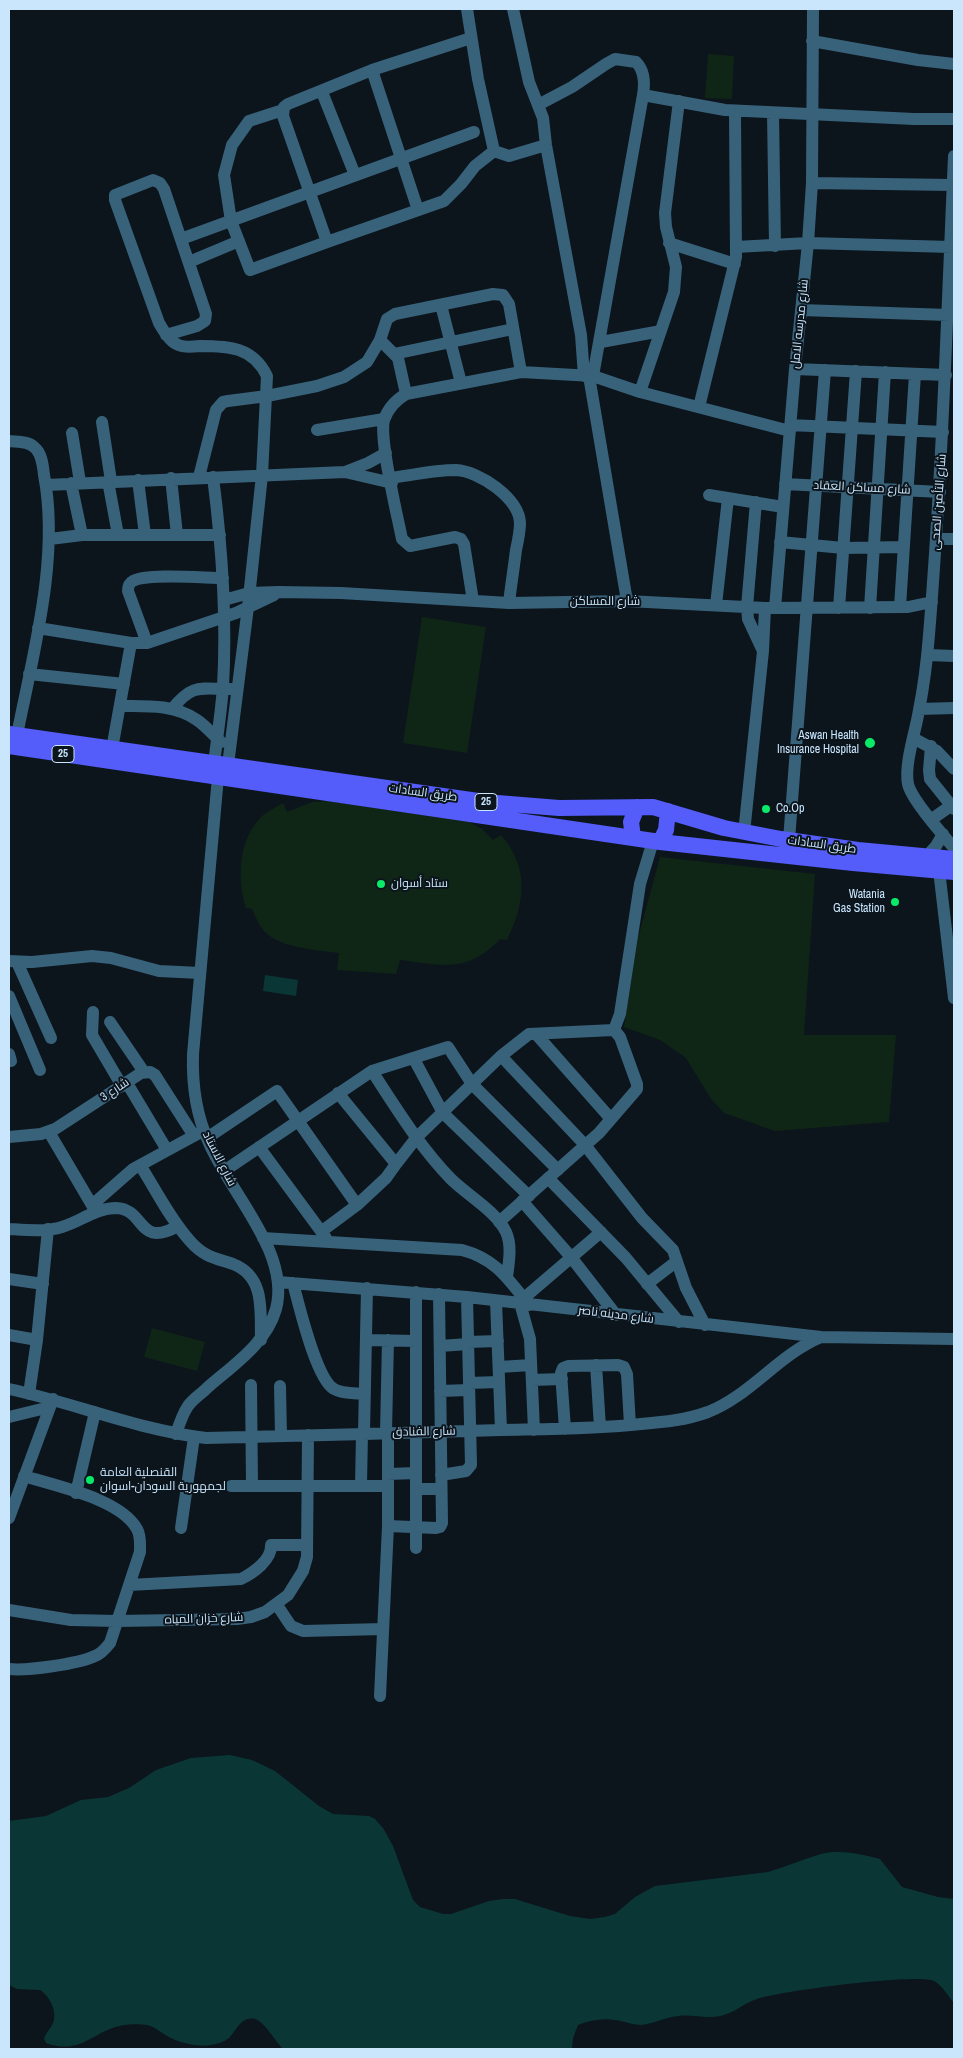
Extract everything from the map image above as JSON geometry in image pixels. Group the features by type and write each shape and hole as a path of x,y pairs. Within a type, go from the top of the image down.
{"main road":[{"name":"طريق السادات","path":"11,739 112,749 485,802 541,807 609,809 653,807 744,833 832,847 954,859"},
{"name":"طريق السادات","path":"11,739 223,764 657,841 853,863 946,871"},
{"path":"633,837 631,822 637,807"},
{"path":"604,833 613,824 614,816 609,809"},
{"path":"657,841 666,830 668,811"},
{"path":"689,845 686,833 688,826 694,820"}],"street":[{"path":"467,9 486,124 494,151"},
{"path":"513,9 529,82 542,118 627,601"},
{"name":"شارع مدرسه الامل","path":"744,833 763,651 780,542 808,243 812,182 813,9"},
{"path":"471,38 372,70 322,92 288,104 283,110 249,121 232,145 224,175 231,221 250,270 444,201 475,166 494,151"},
{"path":"812,41 918,60 954,64"},
{"path":"538,105 572,87 615,59 629,60 639,64 645,84 600,342 588,376"},
{"path":"372,70 418,210"},
{"path":"322,92 355,175"},
{"path":"643,95 735,111 954,119"},
{"path":"640,392 674,292 674,257 669,243 665,213 679,101"},
{"path":"283,110 283,116 327,242"},
{"path":"699,407 735,264 735,111"},
{"path":"773,113 775,246"},
{"path":"181,239 474,132"},
{"path":"494,151 509,156 546,145"},
{"name":"شارع التأمين الصحى","path":"908,786 913,738 928,655 943,432 949,372 948,315 953,229 954,156"},
{"path":"166,335 197,326 204,321 206,314 160,183 153,180 115,195 115,200 159,323 166,335 175,343 184,346 224,346 247,352 261,363 267,376 262,475 248,607 238,689 223,764"},
{"path":"812,182 953,185"},
{"path":"188,262 239,241"},
{"path":"669,243 735,264"},
{"path":"736,247 808,243 951,247"},
{"path":"199,477 216,410 219,405 228,401 267,396 317,386 344,377 368,362 380,340 385,323 391,316 498,293 507,299 521,372"},
{"path":"441,305 461,382"},
{"path":"802,310 948,315"},
{"path":"394,354 513,329"},
{"path":"600,342 661,331"},
{"path":"380,340 400,363 406,394"},
{"path":"795,369 915,374 949,372"},
{"path":"789,840 825,370"},
{"path":"839,608 856,371"},
{"path":"473,601 463,542 455,537 414,545 406,544 402,539 383,432 384,418 390,406 406,394 521,372 588,376 640,392 790,428 821,426 943,432"},
{"path":"870,608 885,372"},
{"path":"900,607 915,374"},
{"path":"317,430 384,418"},
{"path":"102,422 118,535"},
{"path":"72,433 75,482 82,535"},
{"path":"11,739 29,674 38,628 49,558 50,539 46,485 39,453 34,447 15,442"},
{"path":"345,472 368,463 386,453"},
{"path":"46,485 75,482 345,472 391,481 450,470 463,471 495,488 511,500 518,511 520,524 509,603"},
{"path":"213,477 220,535 224,600 223,689 217,738 223,764"},
{"path":"171,478 177,535"},
{"path":"138,480 145,535"},
{"name":"شارع مساكن العقاد","path":"785,484 940,492"},
{"path":"709,495 783,507"},
{"path":"716,605 728,498"},
{"path":"756,502 747,607 748,619 763,651"},
{"path":"50,539 82,535 220,535"},
{"path":"936,539 954,540"},
{"path":"780,542 843,548 904,547"},
{"path":"147,643 128,591 133,581 148,577 223,578"},
{"name":"شارع المساكن","path":"38,628 131,643 147,643 248,607 278,592"},
{"name":"شارع المساكن","path":"224,600 249,593 278,592 341,593 509,603 627,601 770,608 900,607 932,602"},
{"path":"112,749 131,643"},
{"path":"928,655 954,656"},
{"path":"29,674 124,684"},
{"path":"172,709 188,691 195,689 238,689"},
{"path":"120,706 162,707 172,709 197,720 217,738 223,764"},
{"path":"919,709 954,708"},
{"path":"913,738 931,746 944,756 954,768"},
{"path":"931,746 930,779 953,807 932,819"},
{"name":"شارع الاستاد","path":"176,1434 188,1405 261,1340 270,1324 276,1306 278,1282 274,1259 202,1135 194,1093 193,1074 200,973 223,764"},
{"path":"930,779 908,786 913,796 954,847"},
{"path":"926,857 936,846 943,834"},
{"path":"614,1030 620,1014 640,884 657,841"},
{"path":"946,871 954,998"},
{"path":"51,1038 13,961 38,962 92,956 111,958 154,970 200,973"},
{"path":"9,996 40,1070"},
{"path":"93,1012 92,1035 167,1150"},
{"path":"110,1022 144,1072"},
{"path":"325,1237 386,1178 417,1137 501,1056 528,1034 614,1030 620,1036 637,1089 585,1145 500,1222"},
{"path":"536,1034 611,1119"},
{"path":"224,1171 372,1071 448,1047 472,1084 553,1174 679,1322"},
{"path":"501,1056 585,1145 642,1218 673,1250 686,1288 705,1325"},
{"path":"414,1059 443,1113 526,1199 616,1315"},
{"path":"372,1071 402,1119 451,1178 500,1222 506,1233 509,1246 507,1277"},
{"name":"شارع 3","path":"9,1137 49,1132 144,1072 150,1072 155,1075 202,1135"},
{"path":"9,1229 63,1227 94,1208 119,1180 140,1165 167,1150 202,1135 277,1091 357,1205"},
{"path":"338,1093 396,1164"},
{"path":"49,1132 94,1208"},
{"path":"259,1147 325,1237"},
{"path":"140,1165 178,1226 204,1254 235,1265 247,1273 255,1282 260,1293 261,1340"},
{"path":"94,1208 118,1208 124,1210 154,1234 167,1232 178,1226"},
{"path":"30,1394 48,1229"},
{"path":"524,1302 571,1257 601,1232"},
{"path":"263,1238 325,1237 462,1250 487,1259 507,1277 524,1302 529,1333 534,1430"},
{"path":"647,1284 676,1262"},
{"path":"9,1279 42,1284"},
{"name":"شارع مدينه ناصر","path":"278,1282 524,1302 616,1315 820,1337 954,1339"},
{"path":"293,1283 310,1344 329,1385 339,1392 365,1394"},
{"path":"361,1486 367,1288"},
{"path":"416,1292 416,1548"},
{"path":"388,1526 436,1528 441,1525 439,1294"},
{"path":"441,1475 466,1471 471,1465 467,1297"},
{"path":"496,1301 501,1430"},
{"path":"9,1336 37,1340"},
{"name":"شارع الفنادق","path":"9,1389 30,1394 51,1403 194,1437 534,1430 630,1426 686,1418 715,1409 747,1390 802,1345 820,1337"},
{"path":"366,1340 416,1341"},
{"path":"380,1696 388,1526 388,1340"},
{"path":"440,1346 498,1341"},
{"path":"499,1367 531,1365"},
{"path":"596,1365 600,1427"},
{"path":"565,1429 562,1370 565,1367 596,1365 618,1365 626,1370 630,1426"},
{"path":"365,1379 388,1377"},
{"path":"532,1380 562,1378"},
{"path":"440,1391 499,1382"},
{"path":"251,1386 252,1486"},
{"path":"280,1386 281,1436"},
{"path":"9,1417 51,1403"},
{"path":"9,1518 51,1403"},
{"path":"76,1493 95,1412"},
{"name":"شارع خزان المياه","path":"9,1610 71,1620 237,1619 265,1612 277,1605 288,1595 300,1577 307,1557 308,1434"},
{"path":"181,1528 194,1437"},
{"path":"231,1486 361,1486 416,1473"},
{"path":"9,1669 42,1667 95,1656 103,1651 110,1643 140,1552 138,1530 124,1513 105,1502 24,1476"},
{"path":"416,1489 442,1489"},
{"path":"129,1586 241,1579 254,1573 272,1551 272,1545 307,1545"},
{"path":"277,1605 291,1626 303,1630 383,1629"}],"shaded area":[{"path":"708,54 734,56 732,99 705,98"},
{"path":"422,617 486,627 467,753 403,743"},
{"name":"ستاد أسوان","path":"328,801 469,822 482,829 493,840 501,835 517,860 522,886 518,913 507,940 500,939 476,958 465,962 441,965 400,960 396,974 337,970 339,953 297,947 286,944 267,934 252,909 246,908 243,897 241,861 247,838 260,818 283,803 287,812 312,802"},
{"path":"660,857 815,874 804,1035 896,1035 889,1122 775,1131 724,1113 711,1099 686,1058 660,1040 624,1027 638,938"},
{"path":"265,975 298,980 296,996 263,991"},
{"path":"152,1328 205,1342 197,1371 144,1357"},
{"path":"230,1755 252,1760 275,1771 319,1806 333,1814 369,1816 375,1819 383,1828 393,1846 413,1900 420,1907 443,1914 451,1914 489,1901 515,1899 570,1916 590,1919 615,1914 635,1897 655,1886 768,1872 814,1856 835,1852 866,1855 880,1859 902,1887 938,1897 954,1899 954,2003 937,1983 923,1979 848,1984 757,1999 725,2015 715,2017 678,2016 641,2025 610,2019 592,2021 578,2025 573,2038 572,2049 283,2049 270,2032 255,2019 246,2020 240,2024 229,2038 211,2045 187,2044 169,2037 154,2027 136,2024 113,2028 87,2041 69,2046 46,2043 44,2038 54,2019 53,2009 49,2000 40,1990 17,1989 9,1985 9,1821 46,1816 81,1800 108,1797 129,1788 156,1770 191,1758"}],"place":[{"name":"Aswan Health Insurance Hospital","path":"870,743"},
{"name":"Co.Op","path":"766,809"},
{"name":"ستاد أسوان","path":"381,884"},
{"name":"Watania Gas Station","path":"895,902"},
{"name":"القنصلية العامة لجمهورية السودان-اسوان","path":"90,1480"}]}
